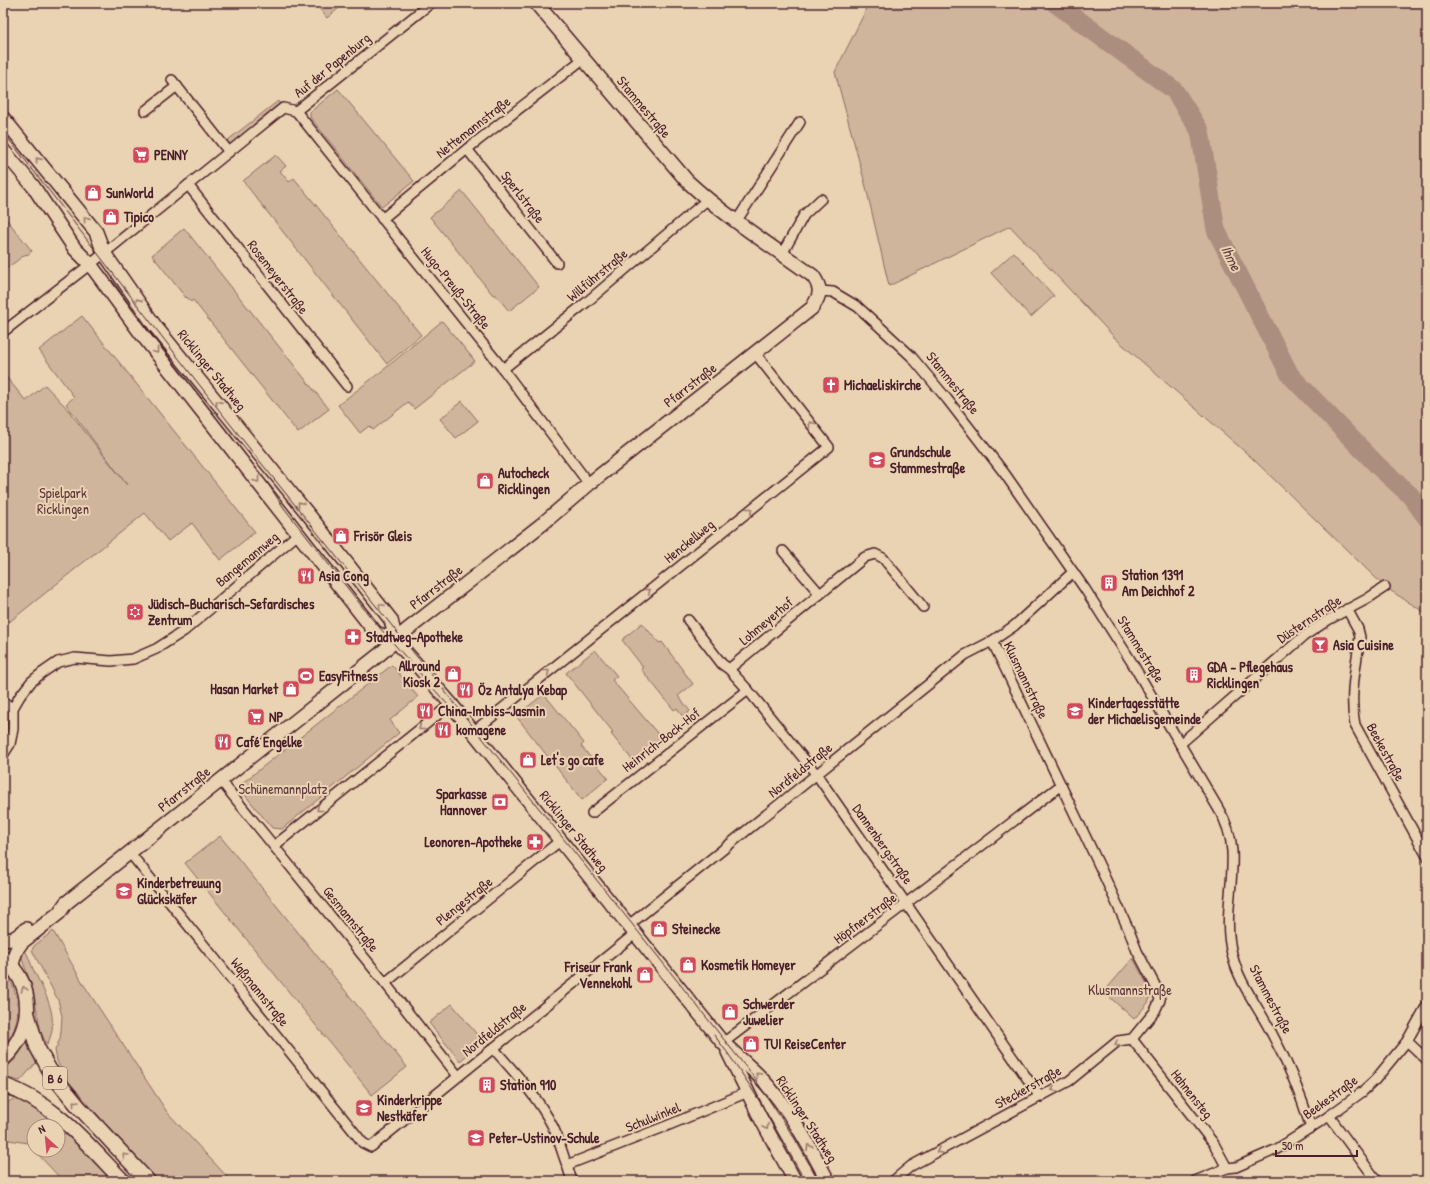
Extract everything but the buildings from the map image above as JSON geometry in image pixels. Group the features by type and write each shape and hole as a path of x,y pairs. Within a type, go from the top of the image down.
{"main road":[{"name":"B 6","path":"3,1058 13,1049 21,1036 25,1026 27,1013 27,1001 24,988 19,977 8,962"},
{"name":"B 6","path":"27,1013 37,1047 49,1069 78,1106 148,1181"},
{"name":"B 6","path":"3,1085 27,1094 52,1111 89,1145 123,1181"}],"street":[{"name":"Auf der Papenburg","path":"3,332 98,258 282,108 296,111 431,3"},
{"name":"Stammestraße","path":"536,3 686,181 707,200 736,222 813,276 818,283 820,291 834,292 858,308 911,356 947,399 1005,474 1085,589 1131,661 1220,811 1230,836 1232,850 1228,930 1235,967 1245,988 1271,1032 1297,1088 1311,1128"},
{"name":"Nettemannstraße","path":"382,219 467,149 583,59"},
{"path":"145,110 175,83 229,152"},
{"name":"Hugo-Preuß-Straße","path":"296,111 503,369 590,484"},
{"name":"Ricklinger Stadtweg","path":"3,118 96,232 98,258 140,332 376,632 396,641 451,704 723,1043 760,1078 783,1106 808,1145 828,1181"},
{"path":"736,222 800,122"},
{"name":"Sperlstraße","path":"467,149 557,263"},
{"name":"Ricklinger Stadtweg","path":"3,150 33,186 73,246 98,258 317,524 391,620 396,641"},
{"name":"Rosemeyerstraße","path":"188,185 347,386"},
{"path":"782,254 804,215 822,199"},
{"name":"Willführstraße","path":"503,369 588,301 707,200"},
{"name":"Pfarrstraße","path":"8,962 14,957 16,949 21,943 59,913 66,903 812,308 818,299 820,291"},
{"name":"Henckellweg","path":"473,732 829,447 755,353"},
{"name":"Bangemannweg","path":"13,708 31,682 58,662 75,658 111,661 133,659 156,649 184,631 298,534"},
{"path":"783,551 820,594"},
{"name":"Lohmeyerhof","path":"729,669 865,557 875,554 883,558 923,607"},
{"name":"Klusmannstraße","path":"1073,572 1014,626 992,641 1110,887 1137,951 1156,987 1160,1000 1154,1011 1132,1039"},
{"name":"Düsternstraße","path":"1180,744 1304,636 1385,587"},
{"name":"Beekestraße","path":"1347,610 1358,629 1360,637 1354,690 1353,714 1356,725 1427,856"},
{"name":"Dannenbergstraße","path":"688,620 722,664 729,669 748,690 817,775 1040,1097"},
{"name":"Nordfeldstraße","path":"371,1147 493,1048 632,929 817,775 965,655 992,641"},
{"name":"Heinrich-Bock-Hof","path":"592,813 748,690"},
{"path":"3,702 13,708 13,729 10,744 3,755"},
{"path":"274,846 451,704"},
{"name":"Gesmannstraße","path":"220,781 384,982 458,1076"},
{"name":"Höpfnerstraße","path":"723,1043 1061,785"},
{"name":"Plengestraße","path":"384,982 561,840"},
{"name":"Waßmannstraße","path":"130,853 363,1143 371,1147"},
{"name":"Pfarrstraße","path":"3,938 10,940 15,938 54,907 66,903"},
{"name":"Beekestraße","path":"1195,1181 1227,1168 1236,1167 1277,1148 1311,1128 1362,1092 1375,1080 1407,1041 1427,1005"},
{"name":"Steckerstraße","path":"893,1181 912,1166 1069,1081 1118,1041 1132,1039"},
{"name":"Hahnensteg","path":"1132,1039 1214,1144 1227,1168"},
{"path":"1407,1041 1427,1060"},
{"name":"Ricklinger Stadtweg","path":"723,1043 795,1181"},
{"path":"493,1048 525,1084 541,1107 553,1128 572,1181"},
{"name":"Schulwinkel","path":"567,1165 748,1092"},
{"path":"1329,1116 1377,1181"}],"green space":[{"path":"315,3 345,3 327,18"},
{"path":"866,3 1427,3 1427,614 1385,587 1252,458 1115,338 1010,226 889,286 866,187 835,72 865,12"},
{"path":"338,89 414,181 382,207 310,117 310,112"},
{"path":"278,101 283,108 229,152 223,144"},
{"path":"276,155 286,166 280,171 289,182 294,178 421,335 387,364 243,181"},
{"path":"462,191 539,287 509,311 495,294 493,295 430,217"},
{"path":"3,215 32,251 3,271"},
{"path":"184,228 329,409 298,433 193,300 191,302 187,297 186,298 152,255"},
{"path":"1014,252 1054,296 1031,317 991,273"},
{"name":"Spielpark Ricklingen","path":"82,316 255,532 220,560 192,523 168,541 145,513 3,627 3,373 26,401 45,385 64,405 127,485 66,404 74,397 39,350"},
{"path":"442,321 475,361 414,409 408,402 373,430 369,426 360,433 338,405 387,367"},
{"path":"462,401 478,421 456,438 440,419"},
{"path":"642,623 659,643 662,642 693,684 678,696 690,711 683,717 677,708 674,710 641,669 643,667 622,640"},
{"path":"595,650 617,676 612,680 663,740 634,762 611,734 613,732 566,673"},
{"name":"Schünemannplatz","path":"392,665 418,697 390,720 399,733 282,829 272,828 240,789 241,784"},
{"path":"544,694 584,743 581,746 608,778 582,800 516,716"},
{"path":"220,836 407,1067 372,1095 185,863"},
{"path":"53,931 84,985 167,1112 231,1181 159,1181 66,1079 57,1061 55,1050 60,1039 62,1016 58,1000 32,950 34,946"},
{"path":"24,949 50,1006 52,1025 51,1035 47,1045 41,1033 33,990 22,959 22,952"},
{"name":"Klusmannstraße","path":"1133,958 1152,993 1148,1003 1134,1019 1104,992"},
{"path":"3,970 14,989 18,1009 14,1029 10,1038 3,1047"},
{"path":"452,1004 483,1042 460,1061 429,1023"},
{"path":"26,1043 29,1043 36,1063 20,1081 3,1077 3,1069 15,1060"},
{"path":"15,1098 35,1107 50,1118 26,1118 26,1143 3,1139 3,1105"},
{"path":"66,1133 113,1181 63,1181 41,1158 66,1158"}],"waterway":[{"name":"Ihme","path":"1055,3 1174,90 1200,131 1216,230 1290,375 1378,466 1410,495 1427,518"}],"tram line":[{"path":"3,132 251,450 753,1076 795,1139 819,1181"},
{"path":"112,280 148,331 266,481 284,508 372,619 448,705"},
{"path":"714,1035 751,1088 774,1125 805,1181"}],"place":[{"name":"PENNY","path":"141,155"},
{"name":"SunWorld","path":"93,193"},
{"name":"Tipico","path":"111,217"},
{"name":"Michaeliskirche","path":"831,385"},
{"name":"Grundschule Stammestraße","path":"877,460"},
{"name":"Autocheck Ricklingen","path":"485,481"},
{"name":"Frisör Gleis","path":"341,536"},
{"name":"Asia Cong","path":"306,576"},
{"name":"Station 1391 Am Deichhof 2","path":"1109,583"},
{"name":"Jüdisch-Bucharisch-Sefardisches Zentrum","path":"135,612"},
{"name":"Stadtweg-Apotheke","path":"353,637"},
{"name":"Asia Cuisine","path":"1320,645"},
{"name":"Allround Kiosk 2","path":"453,674"},
{"name":"GDA - Pflegehaus Ricklingen","path":"1194,675"},
{"name":"EasyFitness","path":"306,676"},
{"name":"Hasan Market","path":"291,689"},
{"name":"Öz Antalya Kebap","path":"465,690"},
{"name":"China-Imbiss-Jasmin","path":"425,711"},
{"name":"Kindertagesstätte der Michaelisgemeinde","path":"1075,711"},
{"name":"NP","path":"256,717"},
{"name":"komagene","path":"443,730"},
{"name":"Café Engelke","path":"223,742"},
{"name":"Let's go cafe","path":"528,760"},
{"name":"Sparkasse Hannover","path":"500,802"},
{"name":"Leonoren-Apotheke","path":"535,842"},
{"name":"Kinderbetreuung Glückskäfer","path":"124,891"},
{"name":"Steinecke","path":"659,929"},
{"name":"Kosmetik Homeyer","path":"688,965"},
{"name":"Friseur Frank Vennekohl","path":"645,975"},
{"name":"Schwerder Juwelier","path":"730,1012"},
{"name":"TUI ReiseCenter","path":"751,1044"},
{"name":"Station 910","path":"487,1085"},
{"name":"Kinderkrippe Nestkäfer","path":"364,1108"},
{"name":"Peter-Ustinov-Schule","path":"476,1138"}]}
